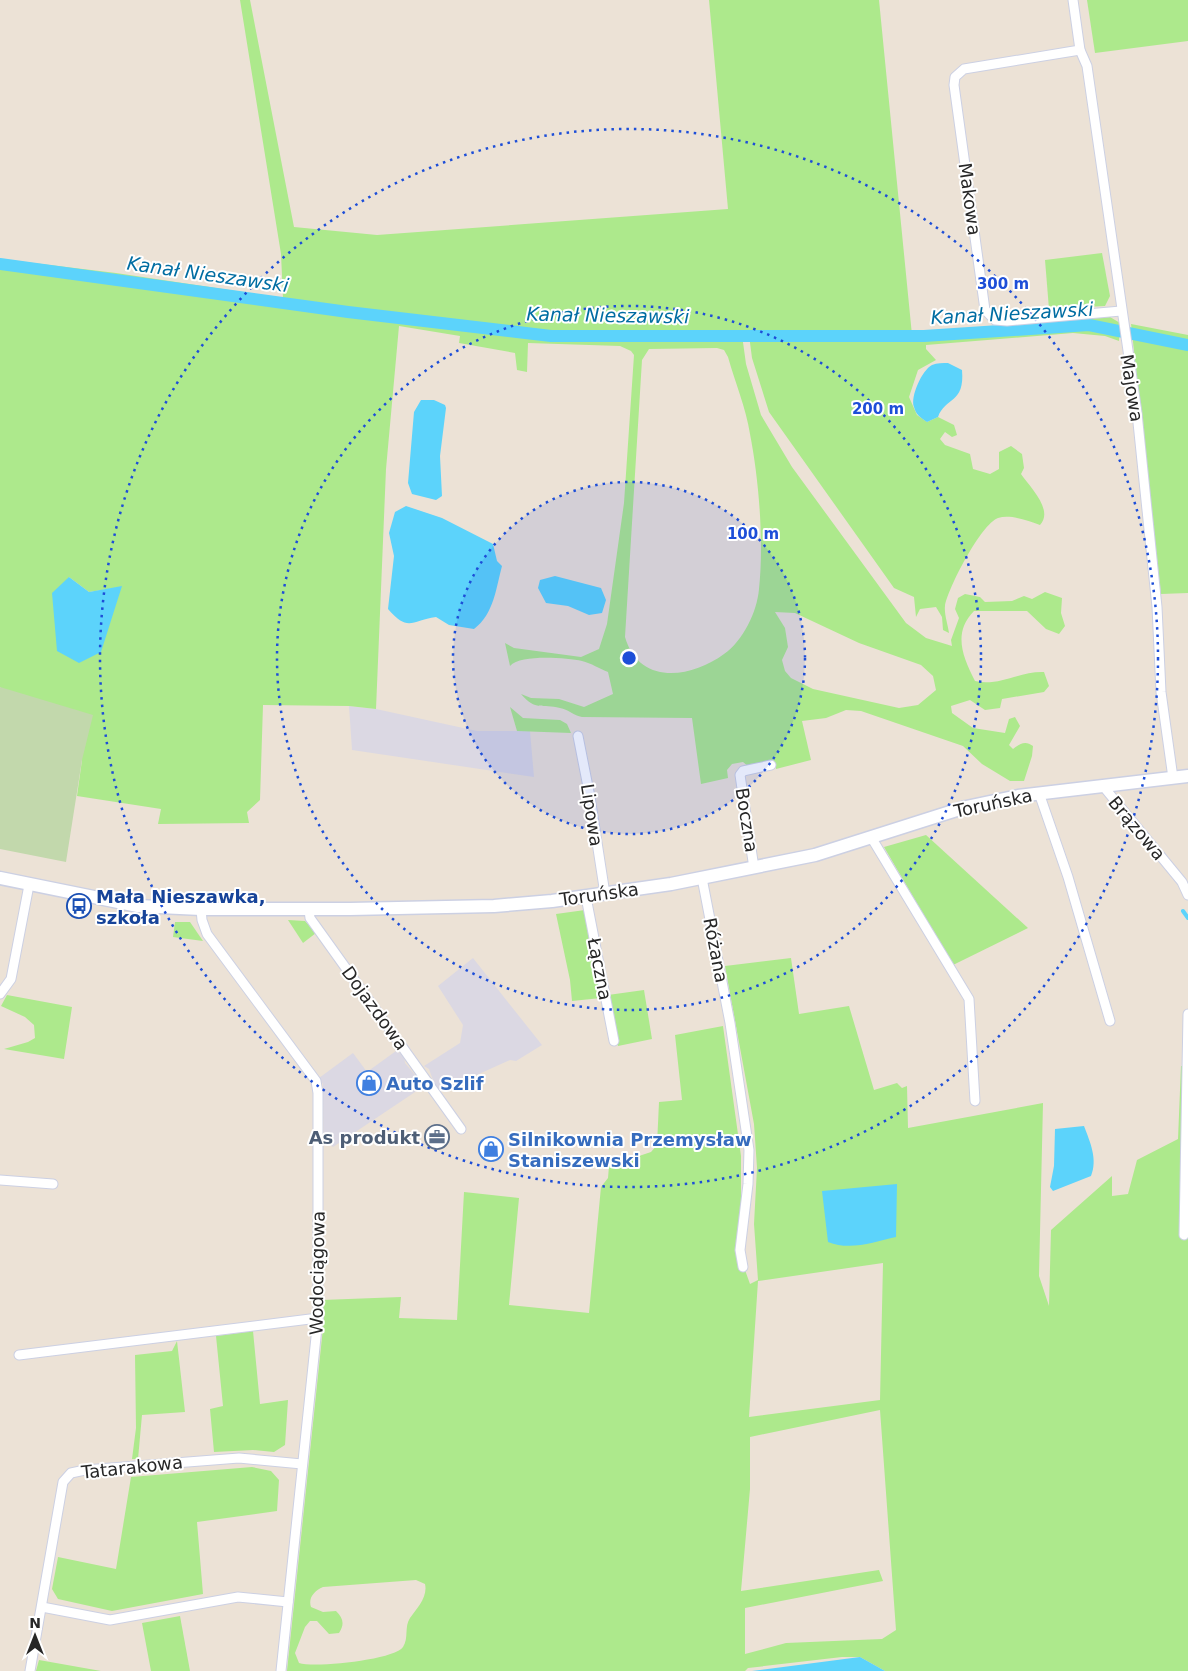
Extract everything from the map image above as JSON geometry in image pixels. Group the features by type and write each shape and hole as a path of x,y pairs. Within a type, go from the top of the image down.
{"main road":[{"name":"Toruńska","path":"0,878 138,906 201,909 309,910 494,906 586,897 702,878 815,855 966,807 1039,794 1188,776"}],"street":[{"name":"Majowa","path":"1073,0 1080,50 1087,66 1142,459 1157,607 1161,692 1174,778"},
{"name":"Makowa","path":"1080,50 964,69 955,77 954,85 985,310 996,320 1007,321 1121,311"},
{"name":"Lipowa","path":"578,736 590,797 605,894"},
{"name":"Boczna","path":"754,868 740,775 744,771 771,765"},
{"name":"Brązowa","path":"1103,786 1182,882 1188,895"},
{"path":"1039,794 1068,877 1110,1021"},
{"path":"871,837 969,999 976,1101"},
{"name":"Różana","path":"702,878 730,1022 749,1150 748,1184 740,1250 743,1267"},
{"path":"0,994 11,979 29,885"},
{"name":"Łączna","path":"586,897 614,1041"},
{"name":"Wodociągowa","path":"201,909 202,920 207,934 316,1081 318,1093 318,1318 282,1671"},
{"name":"Dojazdowa","path":"309,910 310,918 462,1129"},
{"path":"1184,1235 1188,1014"},
{"path":"0,1180 53,1184"},
{"path":"19,1355 318,1318"},
{"name":"Tatarakowa","path":"30,1671 63,1482 71,1473 85,1470 239,1458 302,1464"},
{"path":"42,1607 110,1620 238,1597 288,1602"}],"shaded area":[{"path":"349,706 376,709 477,731 530,731 534,777 352,750"},
{"path":"473,958 542,1045 516,1061 510,1060 441,1091 434,1083 429,1069 424,1066 460,1043 463,1025 438,986"},
{"path":"396,1051 404,1056 405,1063 424,1086 333,1147 324,1140 323,1084 319,1078 353,1053 367,1072"}],"green space":[{"path":"240,0 250,0 294,227 377,235 728,209 709,0 879,0 912,335 1110,317 1120,323 1119,341 1105,336 1073,333 926,345 926,349 936,360 918,370 909,397 917,415 927,422 938,417 954,425 957,435 952,437 945,432 940,439 945,445 970,454 973,469 990,474 999,469 999,452 1011,446 1022,454 1024,468 1021,474 1035,492 1043,506 1044,513 1044,519 1040,525 1019,518 1003,517 991,523 983,532 966,558 947,597 945,609 949,633 943,630 942,617 936,607 920,609 916,617 914,597 894,588 769,412 752,358 749,335 742,335 746,364 761,415 792,467 906,623 926,638 952,646 951,640 959,618 955,609 958,598 965,594 980,597 985,602 1012,601 1024,596 1032,599 1045,592 1062,598 1061,613 1065,626 1059,634 1046,629 1027,611 974,611 963,627 963,653 975,681 1001,681 1035,672 1044,672 1049,686 1044,692 1002,699 1000,708 985,710 970,700 951,706 952,713 973,728 1005,733 1009,719 1015,717 1020,726 1009,745 1013,749 1025,743 1033,746 1032,756 1024,781 1010,781 982,764 963,746 861,711 846,710 826,718 802,721 811,760 776,769 775,762 749,767 743,762 732,764 727,770 728,778 701,784 692,718 582,717 563,709 535,705 526,700 521,694 531,698 559,699 584,707 613,694 608,672 582,661 533,658 516,662 510,666 505,643 514,648 581,657 599,649 607,624 624,503 634,355 631,351 620,346 528,343 527,372 517,370 515,353 459,343 460,336 399,326 386,469 376,709 349,706 263,705 260,800 247,812 249,823 158,824 161,809 77,796 82,760 0,687 0,259 116,273 283,298 281,254","holes":["717,348 724,350 728,357 746,415 753,452 761,531 758,598 743,634 724,654 696,669 667,673 654,670 642,663 632,653 625,637 642,360 649,349","69,577 89,592 121,587 57,651","775,612 795,613 859,643 921,665 933,676 936,690 918,705 899,708 813,689 791,678 785,671 782,660 788,647 785,628"]},
{"path":"1087,0 1188,0 1188,41 1095,53"},
{"path":"1102,253 1110,296 1105,306 1049,309 1045,260"},
{"path":"1131,324 1188,335 1188,593 1161,594"},
{"path":"0,687 93,715 82,760 66,862 0,849"},
{"path":"510,707 523,718 560,720 567,724 571,733 517,731"},
{"path":"926,835 1028,928 953,965 884,847"},
{"path":"585,910 601,998 572,1001 570,980 556,914"},
{"path":"288,920 305,921 316,933 303,943"},
{"path":"175,922 190,922 203,941 173,937"},
{"path":"791,958 799,1014 849,1006 874,1090 897,1083 902,1088 907,1086 908,1128 1043,1103 1039,1276 1049,1306 1051,1230 1112,1176 1112,1196 1128,1194 1137,1160 1178,1139 1181,1066 1188,1066 1188,1671 885,1671 860,1657 842,1657 748,1668 745,1671 287,1671 324,1318 322,1300 401,1297 399,1318 457,1320 464,1192 519,1198 509,1305 589,1313 601,1187 608,1178 609,1166 651,1152 657,1145 659,1102 682,1100 675,1035 723,1026 741,1156 741,1270 745,1270 750,1284 758,1280 754,1224 757,1168 754,1124 725,966","holes":["883,1263 880,1400 749,1417 758,1281","880,1410 896,1630 882,1639 786,1643 745,1654 745,1608 883,1581 879,1570 741,1591 750,1489 750,1437","416,1580 425,1584 426,1589 421,1602 408,1621 405,1644 397,1652 385,1656 337,1664 299,1663 295,1653 305,1627 310,1621 317,1621 329,1634 339,1633 343,1624 336,1611 323,1612 311,1607 312,1595 323,1587"]},
{"path":"644,990 652,1039 618,1046 608,995"},
{"path":"7,995 72,1007 64,1059 4,1049 35,1038 34,1025 25,1017 1,1006"},
{"path":"253,1331 260,1404 288,1400 285,1445 274,1452 253,1450 214,1452 210,1409 223,1406 216,1336"},
{"path":"177,1341 185,1412 142,1415 138,1459 132,1459 136,1428 135,1355 172,1351"},
{"path":"252,1467 271,1471 279,1480 277,1511 197,1522 203,1594 112,1611 58,1599 52,1589 58,1557 116,1569 131,1477"},
{"path":"180,1616 190,1671 151,1671 142,1623"},
{"path":"39,1660 101,1671 36,1671"}],"water":[{"path":"948,363 962,370 962,381 958,395 945,406 938,417 927,422 915,410 913,403 915,391 924,372 928,368 936,364"},
{"path":"421,400 434,400 445,405 446,408 440,456 442,496 436,500 412,494 408,483 414,412"},
{"path":"406,506 442,518 493,544 497,561 502,566 490,608 481,623 474,629 449,625 436,617 405,623 400,621 388,609 394,556 389,533 395,512"},
{"path":"555,576 601,588 606,600 602,613 589,615 568,606 546,603 538,588 540,580"},
{"path":"69,577 89,592 122,586 101,652 79,663 57,651 52,593"},
{"path":"1084,1126 1091,1144 1094,1163 1091,1176 1053,1191 1050,1187 1054,1166 1055,1129"},
{"path":"897,1184 896,1237 853,1246 836,1245 828,1242 822,1191"},
{"path":"860,1657 885,1671 752,1671"}],"waterway":[{"name":"Kanał Nieszawski","path":"0,264 348,312 551,336 924,336 1089,325 1188,345"},
{"path":"1183,911 1188,918"}],"place":[{"name":"Mała Nieszawka, szkoła","path":"79,906"},
{"name":"Auto Szlif","path":"369,1083"},
{"name":"As produkt","path":"437,1137"},
{"name":"Silnikownia Przemysław Staniszewski","path":"491,1149"}]}
